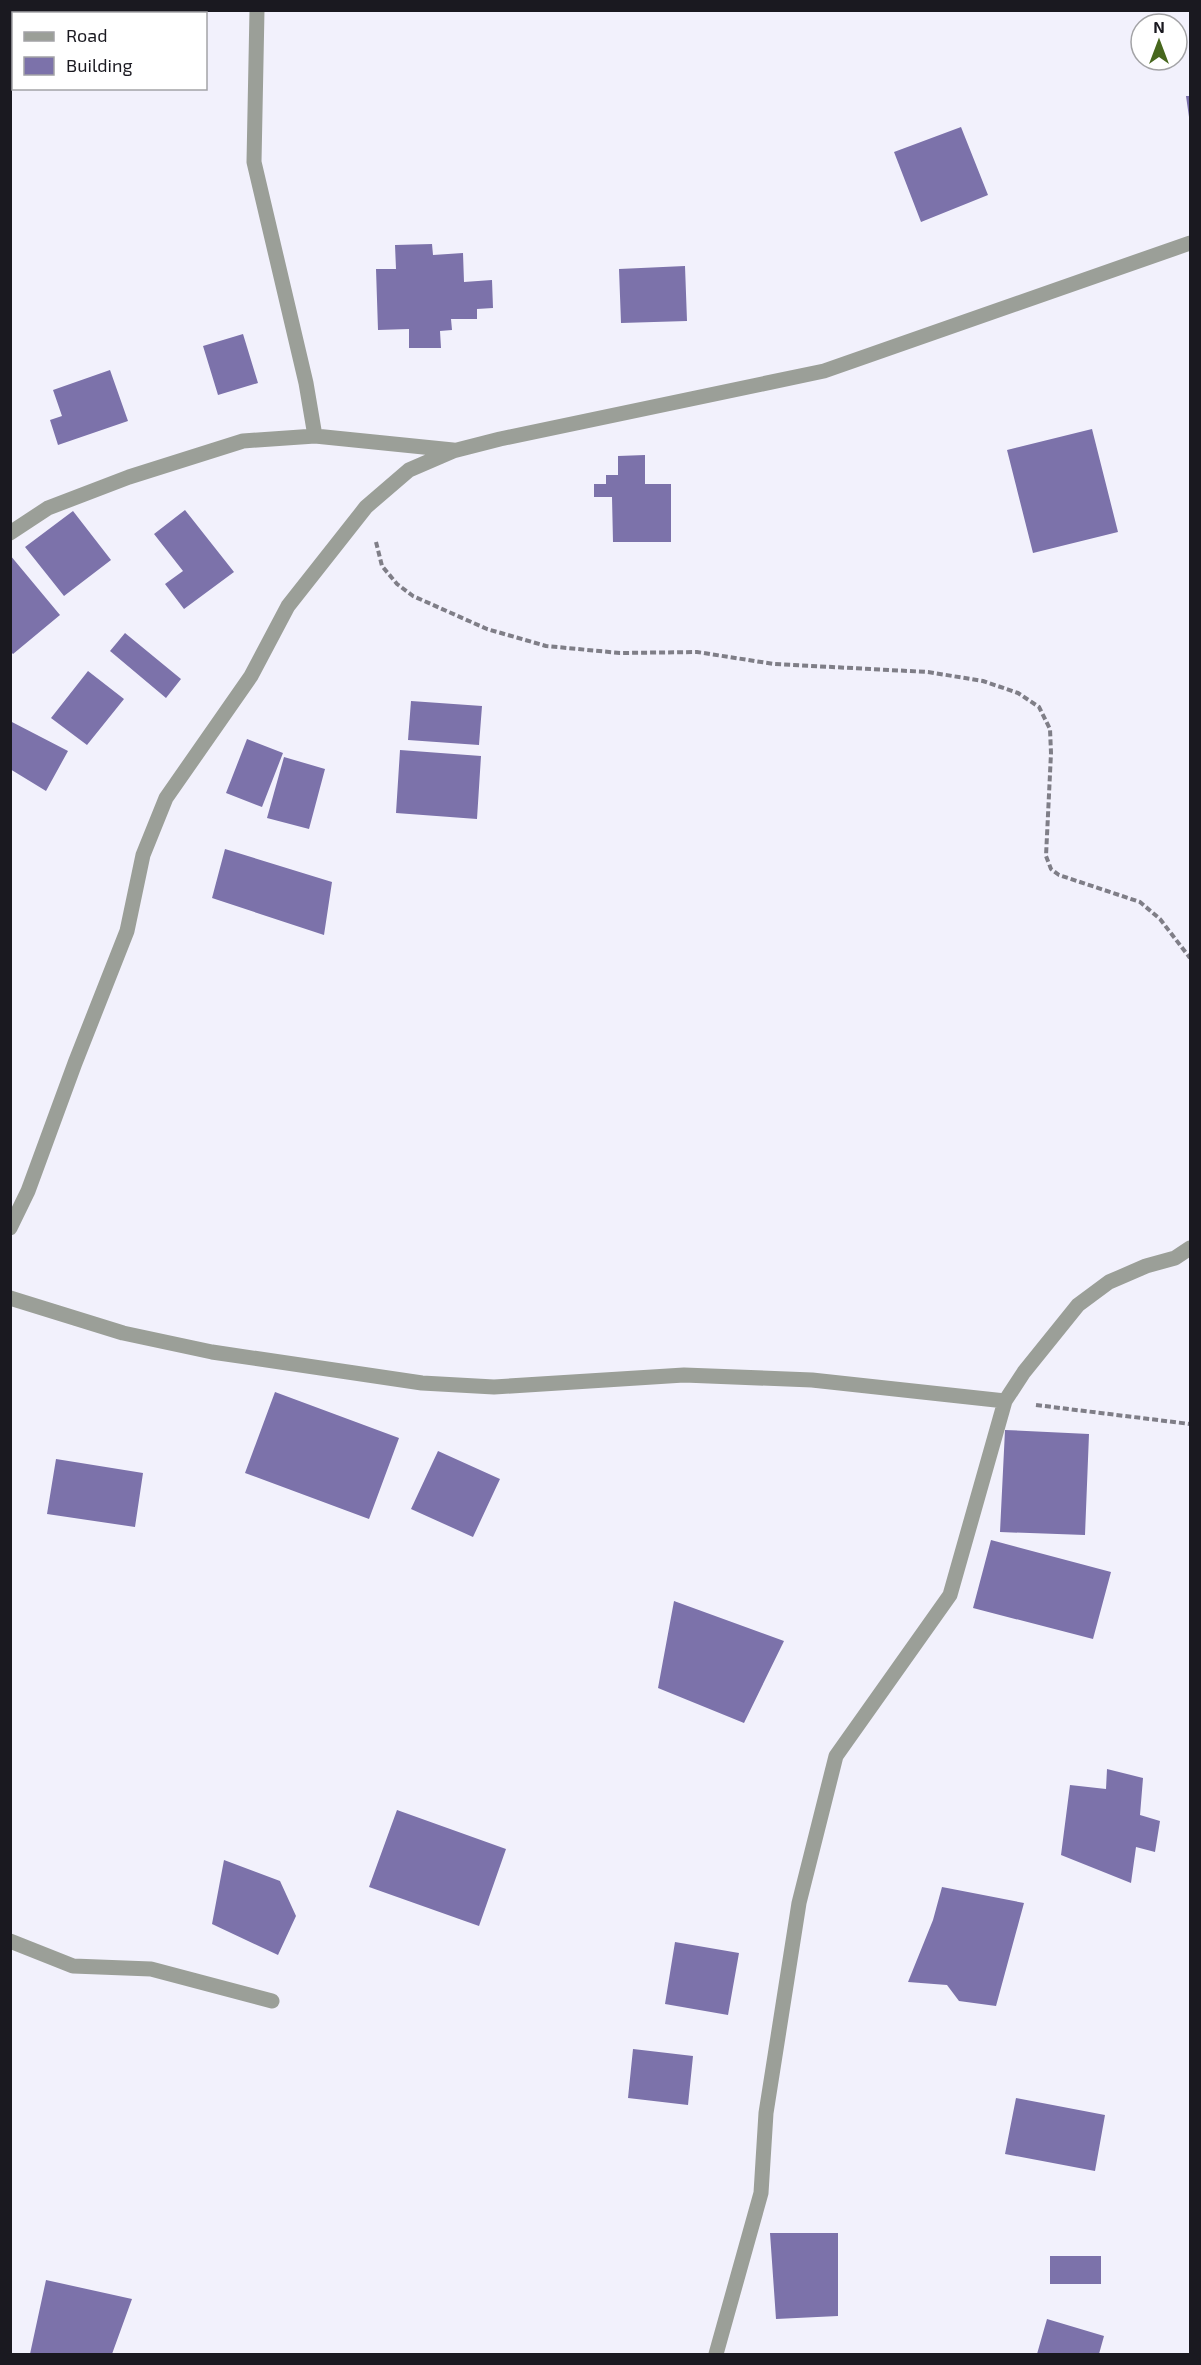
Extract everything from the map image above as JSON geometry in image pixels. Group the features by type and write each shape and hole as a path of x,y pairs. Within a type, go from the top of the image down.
{"street":[{"path":"257,10 254,162 306,383 315,436"},
{"path":"10,1228 28,1191 127,931 143,855 166,798 251,676 288,606 366,507 409,470 453,450 824,371 1191,243"},
{"path":"10,533 48,508 183,458 243,441 315,436 453,450"},
{"path":"716,2355 761,2193 766,2113 799,1903 836,1755 950,1595 1005,1401 1024,1372 1078,1305 1109,1282 1146,1266 1175,1258 1191,1248"},
{"path":"10,1298 123,1333 212,1352 422,1383 494,1387 684,1375 812,1380 1005,1401"},
{"path":"10,1941 73,1966 151,1969 272,2001"}],"path":[{"path":"366,507 382,566 397,584 413,596 486,628 536,643 620,653 697,652 774,664 820,668 855,667 928,672 983,681 1018,693 1039,707 1050,729 1046,856 1051,869 1059,875 1140,902 1161,919 1191,958"},
{"path":"1005,1401 1191,1424"}],"building":[{"path":"1186,96 1190,96 1190,117 1189,117"},
{"path":"961,127 988,195 921,222 894,152"},
{"path":"432,244 433,255 463,253 464,282 492,280 493,308 477,309 477,319 451,319 452,330 440,331 441,348 409,348 409,329 378,330 376,269 396,269 395,245"},
{"path":"685,266 687,321 621,323 619,269"},
{"path":"243,334 258,383 218,395 203,346"},
{"path":"110,370 128,421 58,445 50,420 62,416 53,390"},
{"path":"1092,429 1118,532 1033,553 1007,450"},
{"path":"645,455 645,484 671,484 671,542 613,542 612,497 594,497 594,484 606,484 606,475 618,475 618,456"},
{"path":"185,510 234,572 184,609 165,584 183,571 154,534"},
{"path":"73,511 111,560 64,596 25,547"},
{"path":"10,555 60,615 13,654 10,651"},
{"path":"125,633 181,679 166,698 110,651"},
{"path":"88,671 124,699 87,745 51,718"},
{"path":"411,701 482,706 479,745 408,740"},
{"path":"10,721 68,751 46,791 10,769"},
{"path":"247,739 283,753 262,807 226,793"},
{"path":"400,750 481,756 477,819 396,813"},
{"path":"284,757 325,769 309,829 267,818"},
{"path":"225,849 332,882 324,935 212,898"},
{"path":"275,1392 399,1438 369,1519 245,1473"},
{"path":"1005,1430 1089,1434 1085,1535 1000,1532"},
{"path":"438,1451 500,1479 473,1537 411,1509"},
{"path":"56,1459 143,1473 135,1527 47,1514"},
{"path":"991,1540 1111,1572 1093,1639 973,1608"},
{"path":"674,1601 784,1641 744,1723 658,1688"},
{"path":"1107,1769 1143,1778 1140,1815 1160,1821 1155,1852 1136,1847 1131,1883 1061,1855 1070,1785 1106,1789"},
{"path":"397,1810 506,1849 479,1926 369,1887"},
{"path":"224,1860 280,1881 296,1916 278,1955 212,1924"},
{"path":"942,1887 1024,1903 996,2006 959,2001 947,1985 908,1982 933,1920"},
{"path":"675,1942 739,1953 728,2015 665,2004"},
{"path":"633,2049 693,2056 688,2105 628,2098"},
{"path":"1016,2098 1105,2115 1095,2171 1005,2154"},
{"path":"770,2233 838,2233 838,2316 776,2319"},
{"path":"1050,2256 1101,2256 1101,2284 1050,2284"},
{"path":"46,2280 132,2299 112,2354 30,2354"},
{"path":"1047,2319 1104,2336 1099,2354 1037,2354"}]}
